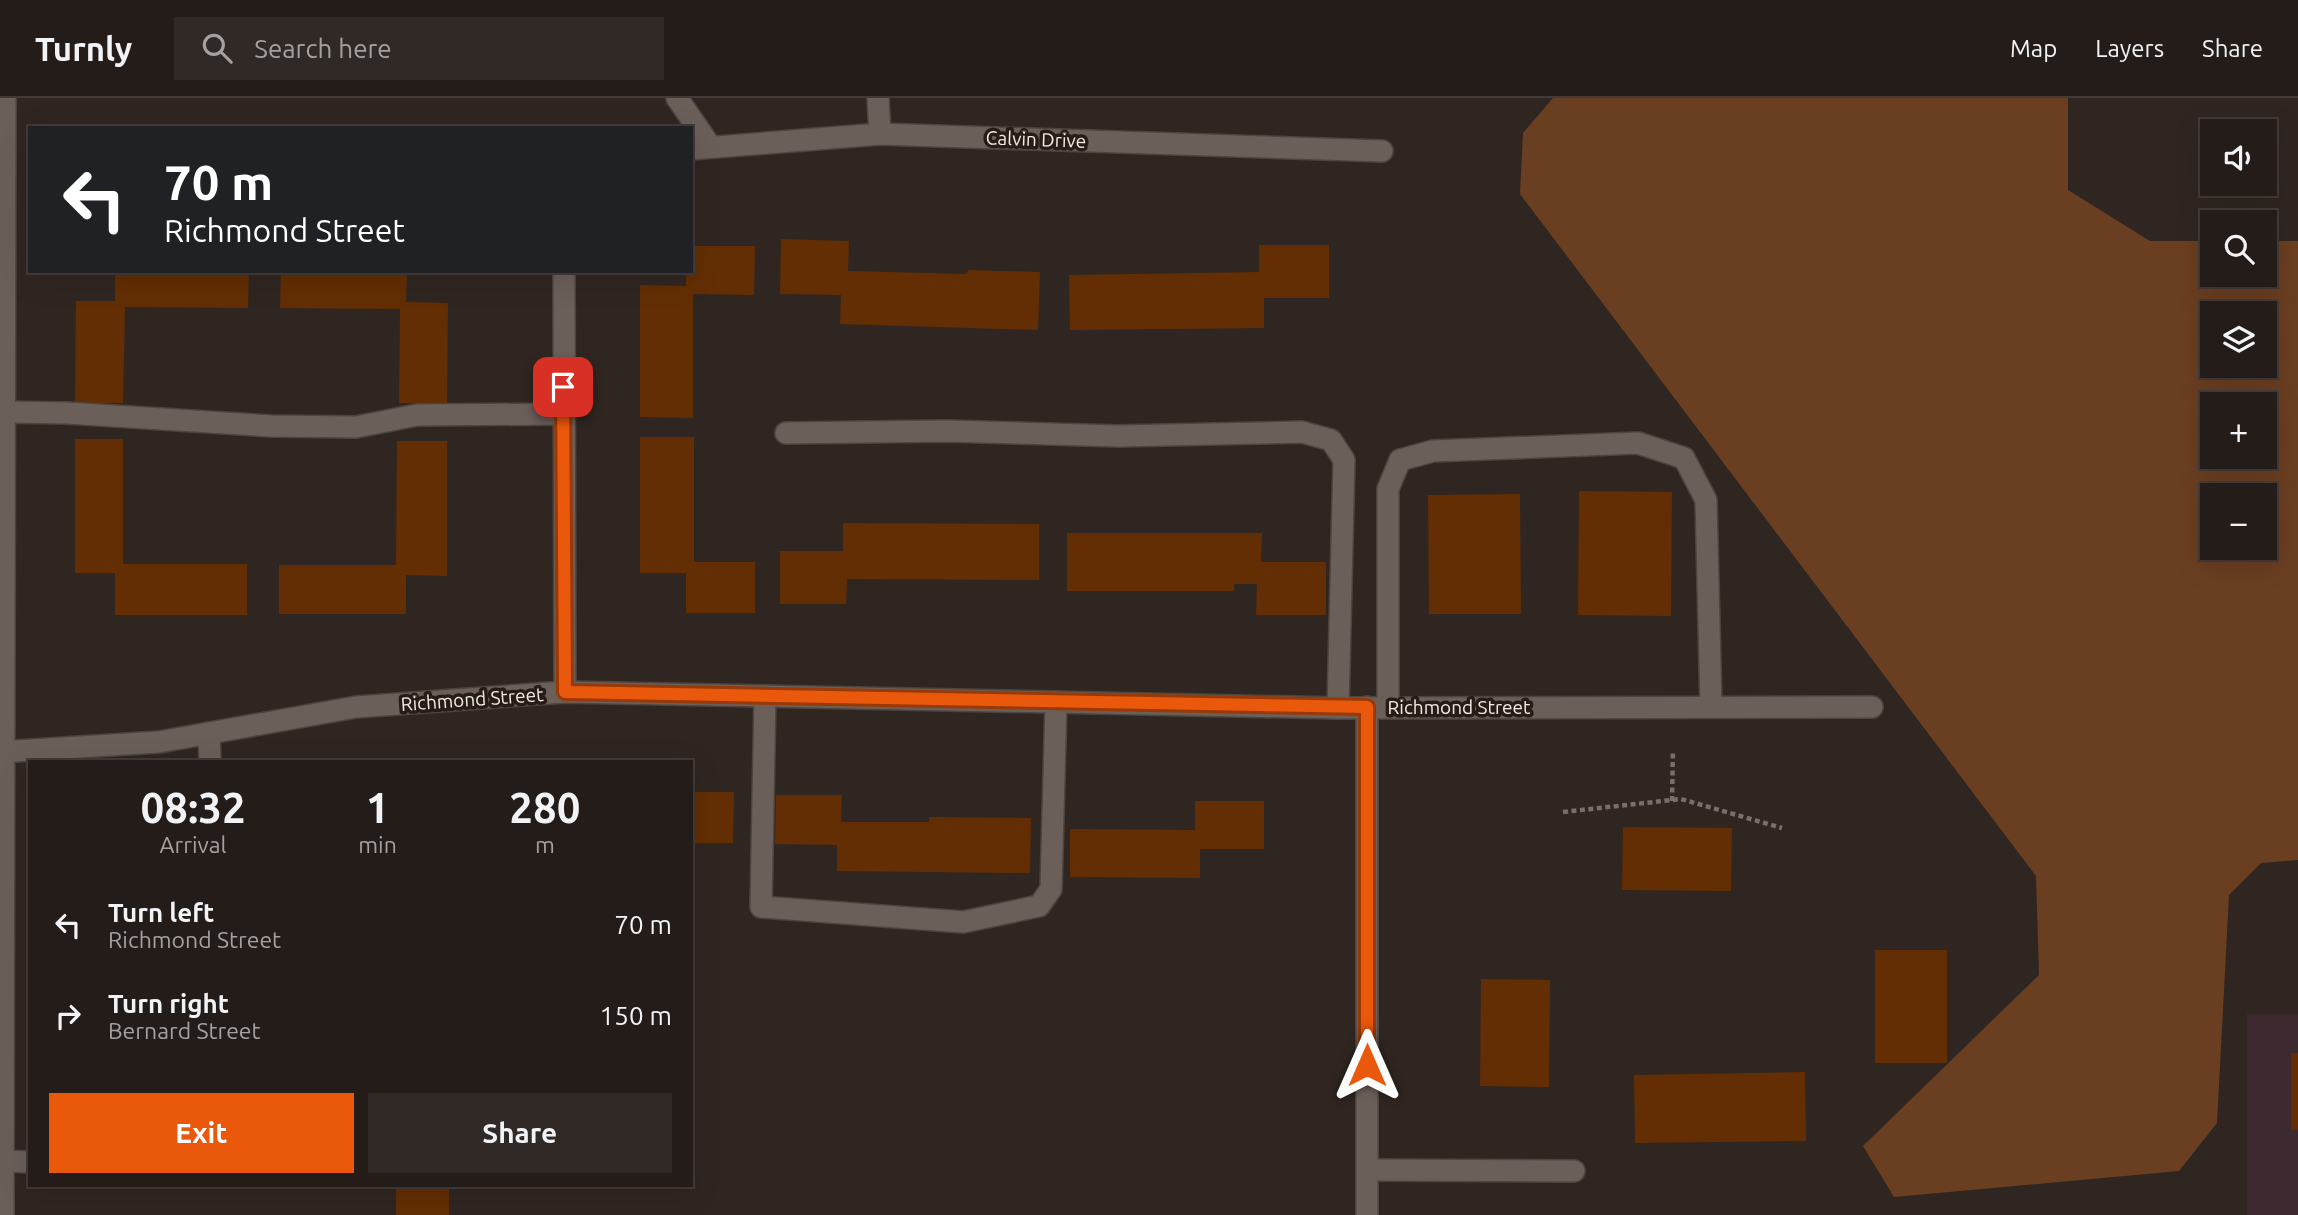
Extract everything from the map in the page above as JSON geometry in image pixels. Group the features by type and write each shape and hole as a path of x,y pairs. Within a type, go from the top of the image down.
{"street":[{"path":"3,1215 1,752 5,98"},
{"path":"677,98 690,126"},
{"path":"878,98 880,134"},
{"path":"693,131 701,148"},
{"name":"Calvin Drive","path":"701,148 880,134 1381,151"},
{"path":"561,273 565,692"},
{"path":"4,412 67,412 271,426 356,427 417,415 564,414"},
{"path":"786,433 947,431 1118,436 1302,432 1331,440 1344,460 1338,708"},
{"path":"1367,1215 1377,707 1388,489 1400,460 1433,451 1638,443 1684,458 1706,500 1711,707"},
{"name":"Richmond Street","path":"1,752 159,742 356,707 565,692 1338,708 1872,707"},
{"path":"765,696 761,907 962,922 1039,906 1051,889 1056,702"},
{"path":"208,733 210,760"},
{"path":"3,1161 28,1163"},
{"path":"1367,1170 1574,1171"}],"path":[{"path":"1672,800 1673,750"},
{"path":"1563,812 1681,799 1782,828"}],"shaded area":[{"path":"1553,98 2068,98 2068,190 2150,241 2200,241 2200,287 2277,287 2277,241 2298,241 2298,860 2261,863 2229,895 2217,1123 2179,1171 1894,1197 1863,1146 2039,975 2036,876 1520,194 1523,133"},
{"path":"2247,1014 2298,1014 2298,1215 2247,1215"}],"building":[{"path":"781,239 849,241 848,271 967,274 968,270 1040,272 1038,330 840,324 841,295 780,294"},
{"path":"1259,245 1329,245 1329,298 1264,298 1264,328 1070,330 1069,275 1259,272"},
{"path":"693,246 755,246 754,295 693,294 693,418 640,417 640,285 686,286 686,273 693,273"},
{"path":"115,273 249,273 248,308 125,307 123,403 75,403 76,301 115,301"},
{"path":"281,273 407,273 406,302 448,303 447,404 399,403 400,309 280,308"},
{"path":"640,437 694,437 694,562 755,562 755,613 686,613 686,573 640,573"},
{"path":"75,439 123,439 123,564 247,564 247,615 115,615 115,573 75,573"},
{"path":"397,441 447,441 447,576 406,575 406,614 279,614 279,565 396,565"},
{"path":"1579,491 1672,492 1671,616 1578,615"},
{"path":"1520,494 1521,614 1429,614 1428,495"},
{"path":"843,523 1039,524 1039,580 847,579 846,604 780,604 780,551 843,551"},
{"path":"1067,533 1262,533 1261,562 1326,562 1326,615 1256,615 1257,584 1234,584 1234,591 1067,591"},
{"path":"693,792 734,792 733,843 693,843"},
{"path":"776,795 842,795 841,822 929,822 929,817 1031,818 1030,873 837,871 837,845 775,844"},
{"path":"1195,801 1264,801 1264,849 1200,849 1200,878 1070,877 1070,829 1195,830"},
{"path":"1623,827 1732,828 1731,891 1622,890"},
{"path":"1875,950 1947,950 1947,1063 1875,1063"},
{"path":"1481,979 1550,980 1549,1087 1480,1086"},
{"path":"2291,1053 2298,1053 2298,1130 2291,1130"},
{"path":"1805,1072 1806,1141 1635,1143 1634,1075"},
{"path":"396,1187 449,1187 449,1215 396,1215"}],"route":[{"path":"563,387 565,692 1367,707 1367,1065"}]}
